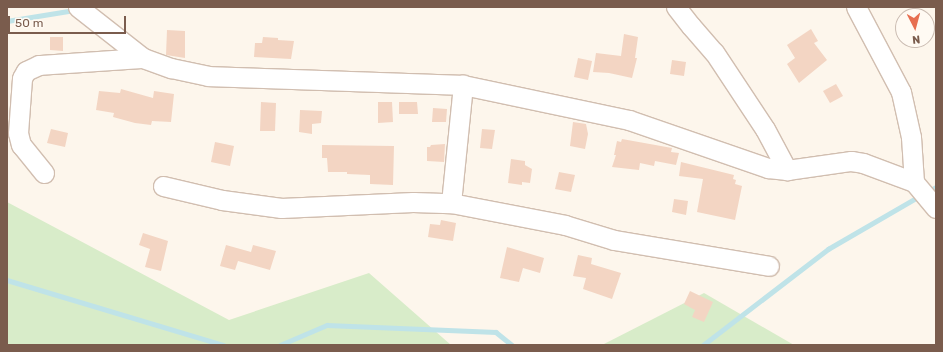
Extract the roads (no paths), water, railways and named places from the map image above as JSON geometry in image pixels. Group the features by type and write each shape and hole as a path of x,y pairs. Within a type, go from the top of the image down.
{"street":[{"path":"78,7 143,58 171,68 208,76 463,86 629,120 768,168 787,170 851,161 863,163 914,182 936,208"},
{"path":"676,7 714,52 765,129 787,170"},
{"path":"856,7 901,92 911,137 914,182"},
{"path":"44,173 20,145 18,133 22,78 26,71 39,65 143,58"},
{"path":"451,203 463,86"},
{"path":"162,186 222,200 281,208 413,202 451,203 565,225 614,240 770,266"}],"waterway":[{"path":"7,21 74,10"},
{"path":"927,192 936,187"},
{"path":"703,345 828,249 921,195"},
{"path":"7,280 223,345"},
{"path":"280,345 327,325 496,332 512,345"}]}
